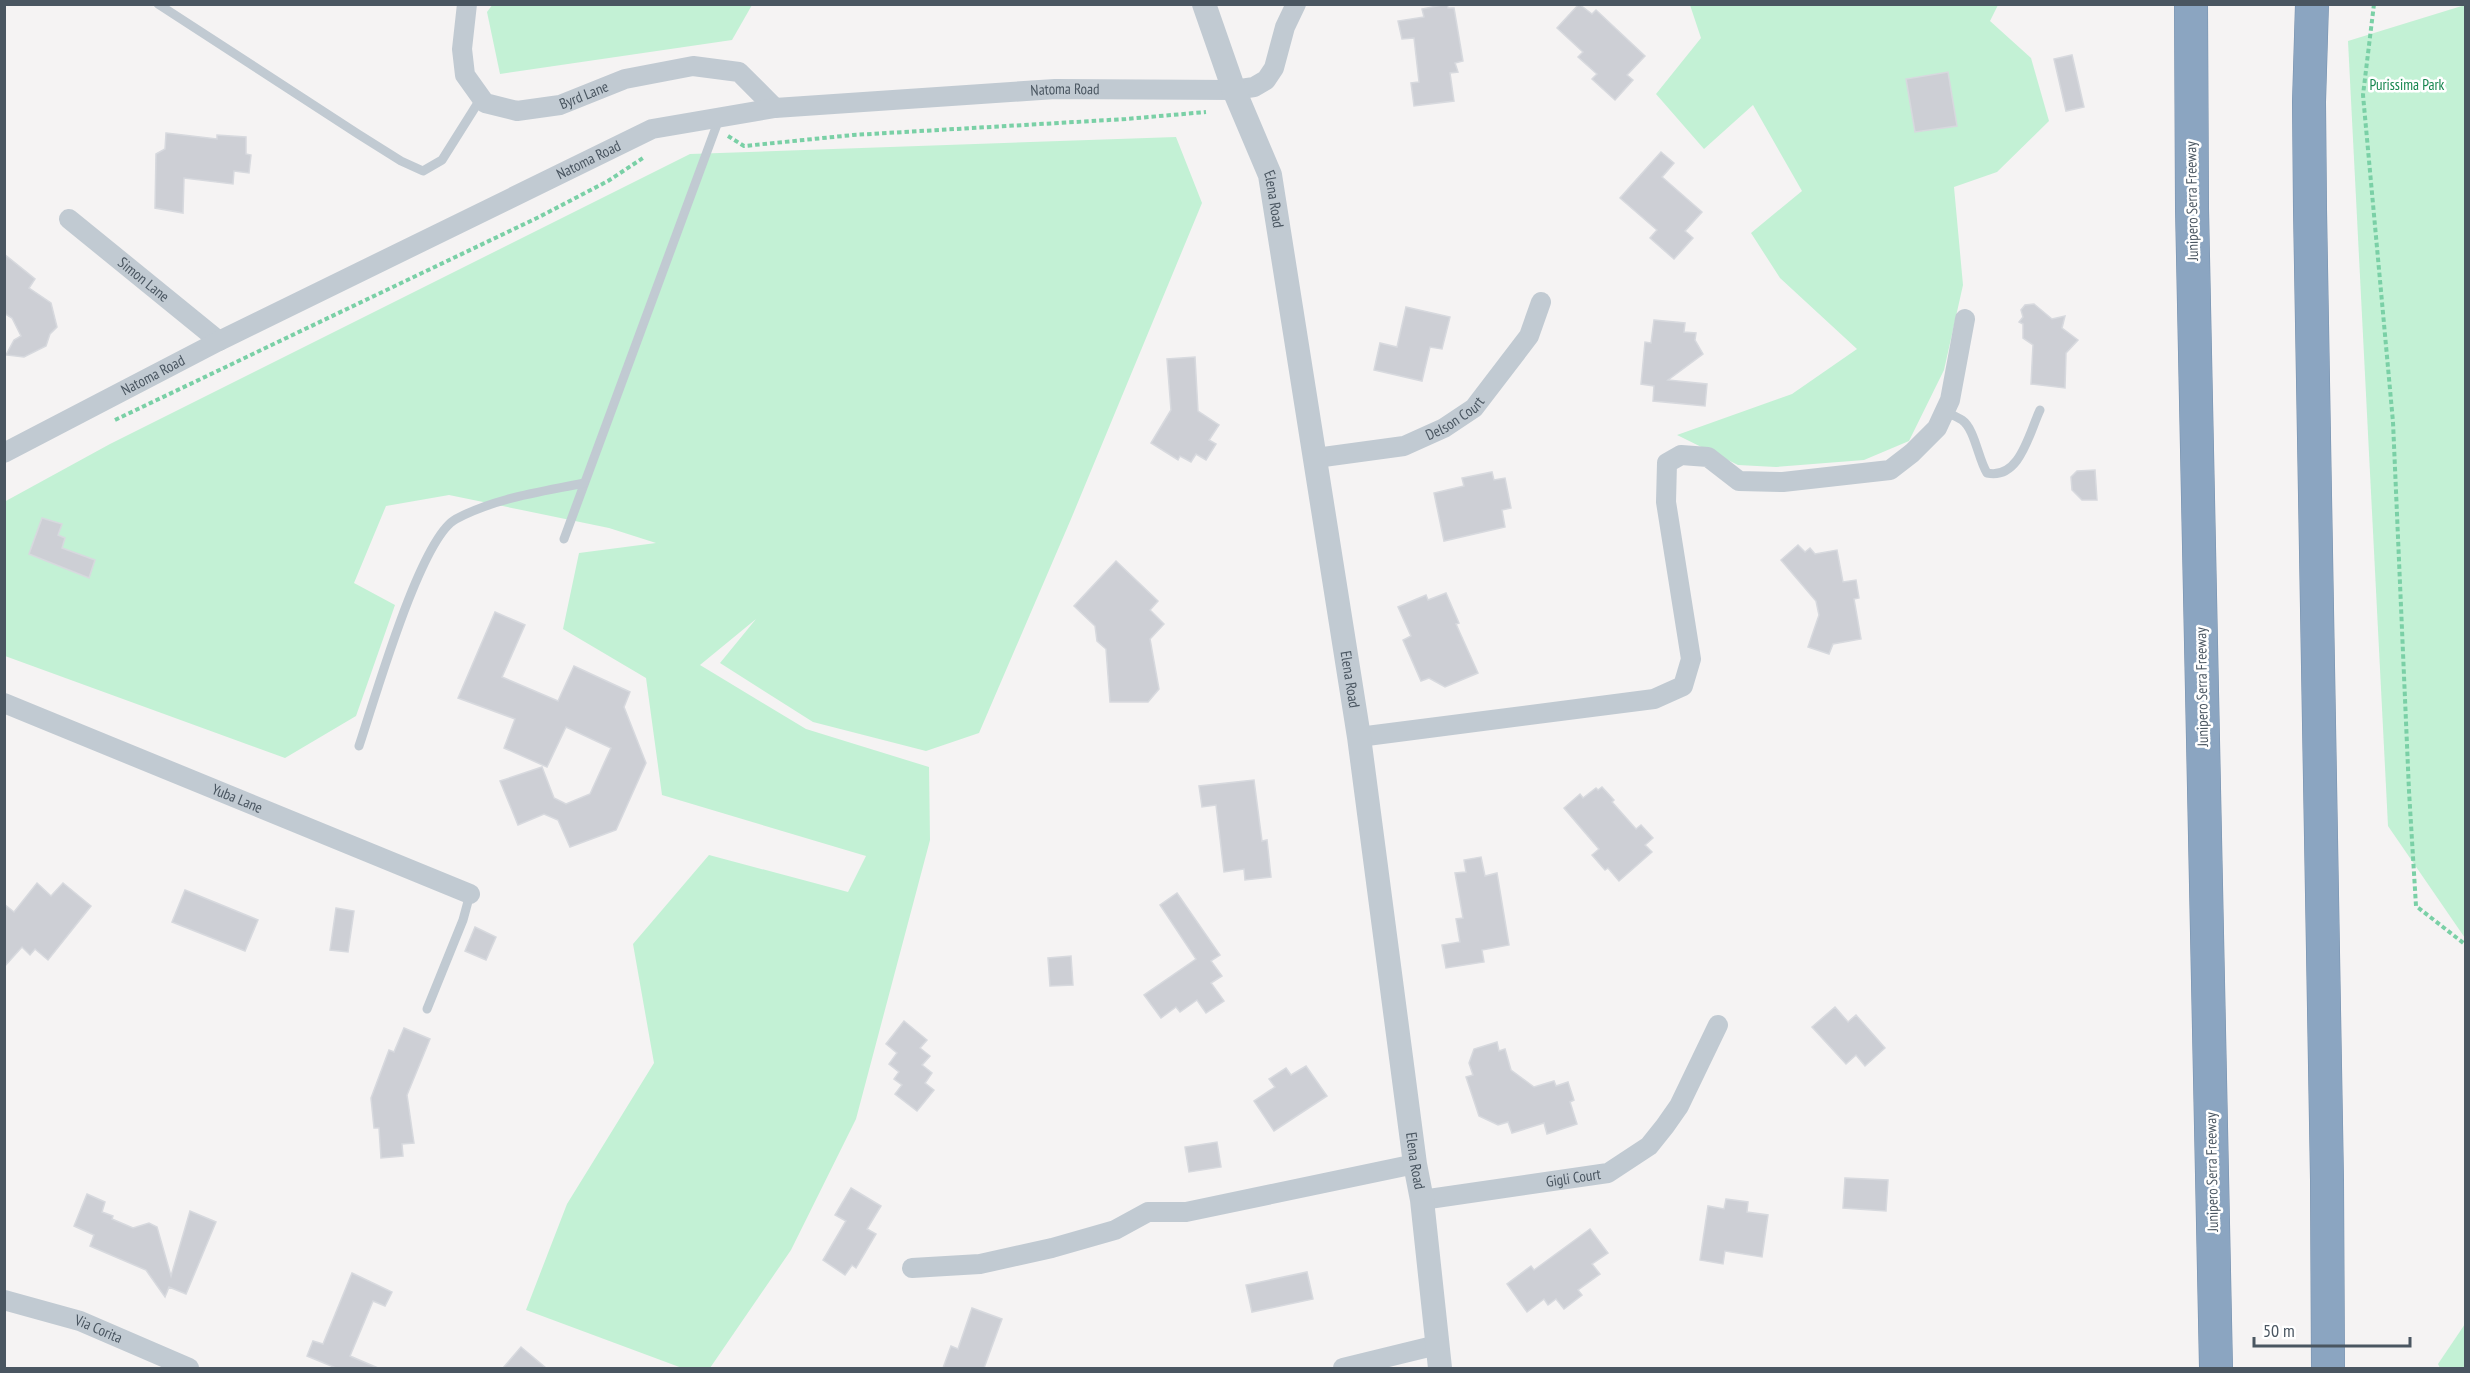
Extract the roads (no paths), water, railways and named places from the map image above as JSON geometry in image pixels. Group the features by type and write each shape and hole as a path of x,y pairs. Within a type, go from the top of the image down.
{"highway":[{"name":"Junipero Serra Freeway","path":"2192,4 2191,184 2216,1368"},
{"path":"2312,4 2309,149 2327,1180 2328,1368"}],"street":[{"path":"467,4 462,49 465,75 481,98"},
{"name":"Elena Road","path":"1204,4 1234,90 1270,176 1359,737 1415,1164 1422,1200 1438,1357"},
{"name":"Natoma Road","path":"4,453 219,341 652,129 717,124 775,108 1054,89 1234,90 1254,87 1266,80 1274,68 1285,27 1296,4"},
{"name":"Byrd Lane","path":"481,98 485,103 517,111 560,105 625,79 693,66 739,72 775,108"},
{"name":"Simon Lane","path":"69,219 219,341"},
{"name":"Delson Court","path":"1316,458 1404,446 1444,428 1474,408 1529,336 1541,302"},
{"path":"1359,737 1654,699 1683,686 1692,659 1666,502 1667,464 1681,455 1708,457 1739,481 1783,482 1890,470 1912,453 1937,428 1950,400 1965,319"},
{"name":"Yuba Lane","path":"4,703 470,894"},
{"name":"Gigli Court","path":"1422,1200 1608,1173 1649,1146 1672,1116 1718,1025"},
{"path":"912,1268 980,1264 1052,1248 1115,1230 1148,1212 1186,1212 1415,1164"},
{"name":"Via Corita","path":"4,1300 80,1321 189,1368"},
{"path":"1343,1368 1438,1357"}],"lane":[{"path":"158,4 313,106 401,161 423,171 442,160 481,98"},
{"path":"564,539 717,124"},
{"path":"1945,411 1965,422 1986,473 1996,475 2008,470 2018,460 2040,410"},
{"path":"359,746 416,580 437,539 453,520 500,501 584,483"},
{"path":"427,1009 463,920 470,894"}],"park label":[{"name":"Purissima Park","path":"2407,85"}]}
